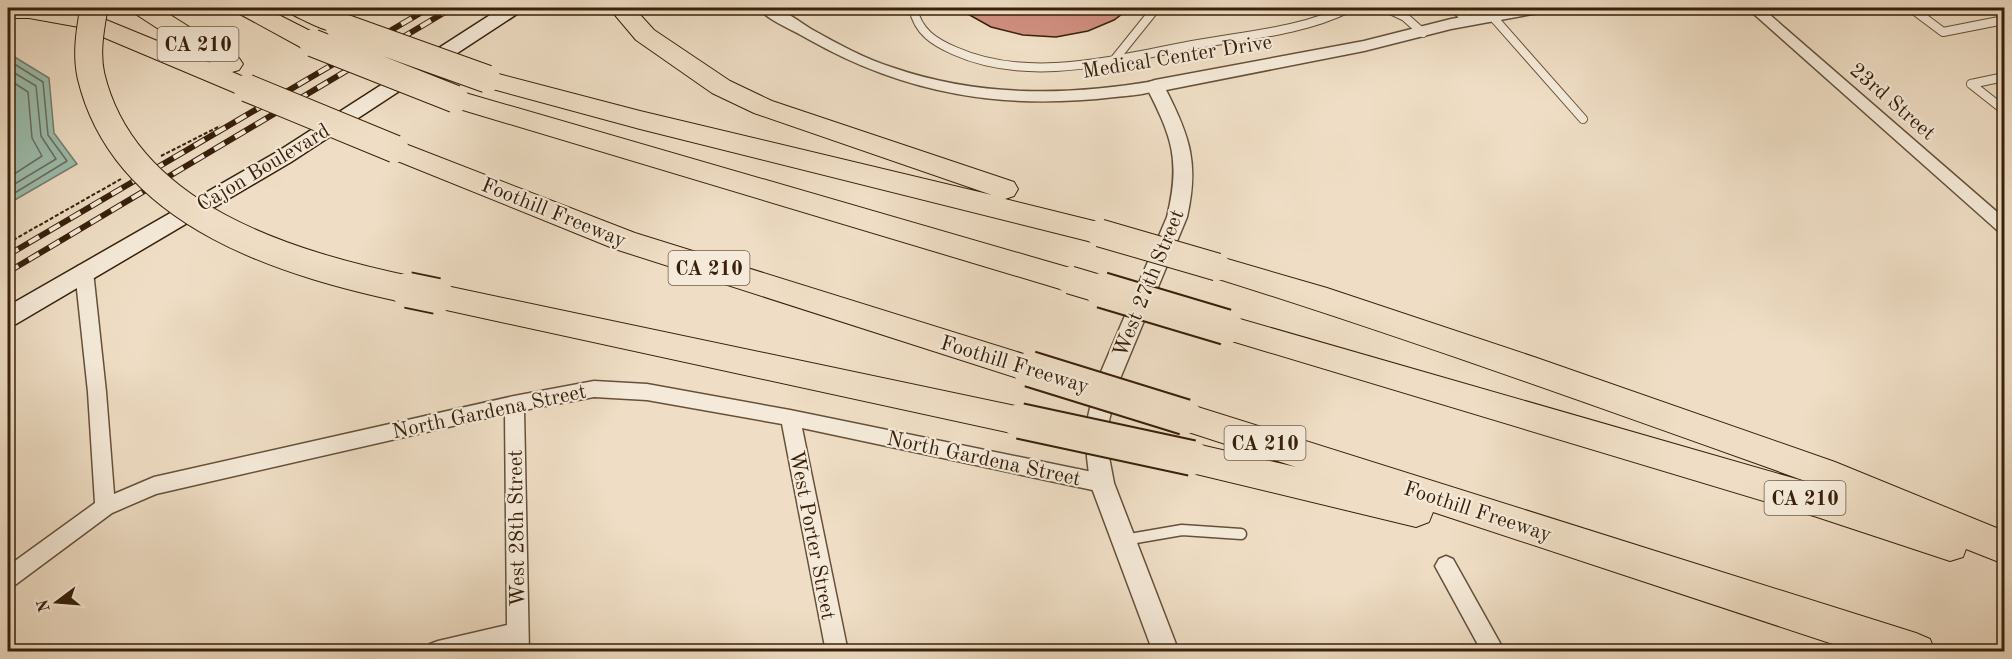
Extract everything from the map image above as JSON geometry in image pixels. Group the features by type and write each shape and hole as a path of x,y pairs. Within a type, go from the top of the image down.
{"highway":[{"path":"94,8 89,38 91,74 102,112 121,147 146,175 178,202 212,223 286,258 332,273 1192,458 1650,566"},
{"name":"CA 210","path":"143,8 251,83"},
{"name":"CA 210","path":"247,8 313,42 455,99 1817,501 2004,564"},
{"path":"298,8 339,26 487,79 616,115 946,193 1100,233 1327,300 1538,371 1835,477 2004,548"},
{"path":"622,9 645,35 721,87 763,107 1006,190 1100,233"},
{"path":"8,11 29,11 85,20 251,83"},
{"name":"Foothill Freeway","path":"251,83 395,149 625,241 1917,651"}],"main road":[{"name":"Cajon Boulevard","path":"8,317 284,157 513,8"}],"street":[{"name":"Medical Center Drive","path":"765,8 870,64 921,82 960,90 1020,97 1125,92 1423,33 1463,14 1492,16 1538,8"},
{"name":"23rd Street","path":"1754,8 2004,226"},
{"name":"West 27th Street","path":"1155,86 1183,146 1186,169 1184,192 1177,217 1106,386 1098,421 1098,457 1102,483 1166,651"},
{"path":"84,271 97,392 105,507"},
{"name":"North Gardena Street","path":"8,578 105,507 154,486 594,388 647,392 790,418 1102,483"},
{"name":"West 28th Street","path":"514,404 518,642"},
{"name":"West Porter Street","path":"790,418 837,651"},
{"path":"1446,567 1494,651"},
{"path":"438,651 518,642"}],"lane":[{"path":"913,8 915,21 936,43 973,59 1022,68 1073,66 1298,26 1335,15 1349,8"},
{"path":"1115,59 1156,8"},
{"path":"1386,8 1405,17 1423,33"},
{"path":"1911,8 1943,32 2004,20"},
{"path":"1492,16 1583,120"},
{"path":"2004,77 1971,84 2004,110"},
{"path":"1124,540 1159,531 1196,528 1241,534"}],"path":[{"path":"152,161 220,126"},
{"path":"8,243 122,178"}],"water":[{"path":"8,53 49,78 54,133 77,164 8,204"}],"building":[{"path":"957,8 1130,8 1114,20 1088,31 1056,37 1023,35 991,27"}],"railway":[{"path":"8,255 429,8"},
{"path":"8,272 452,8"}]}
